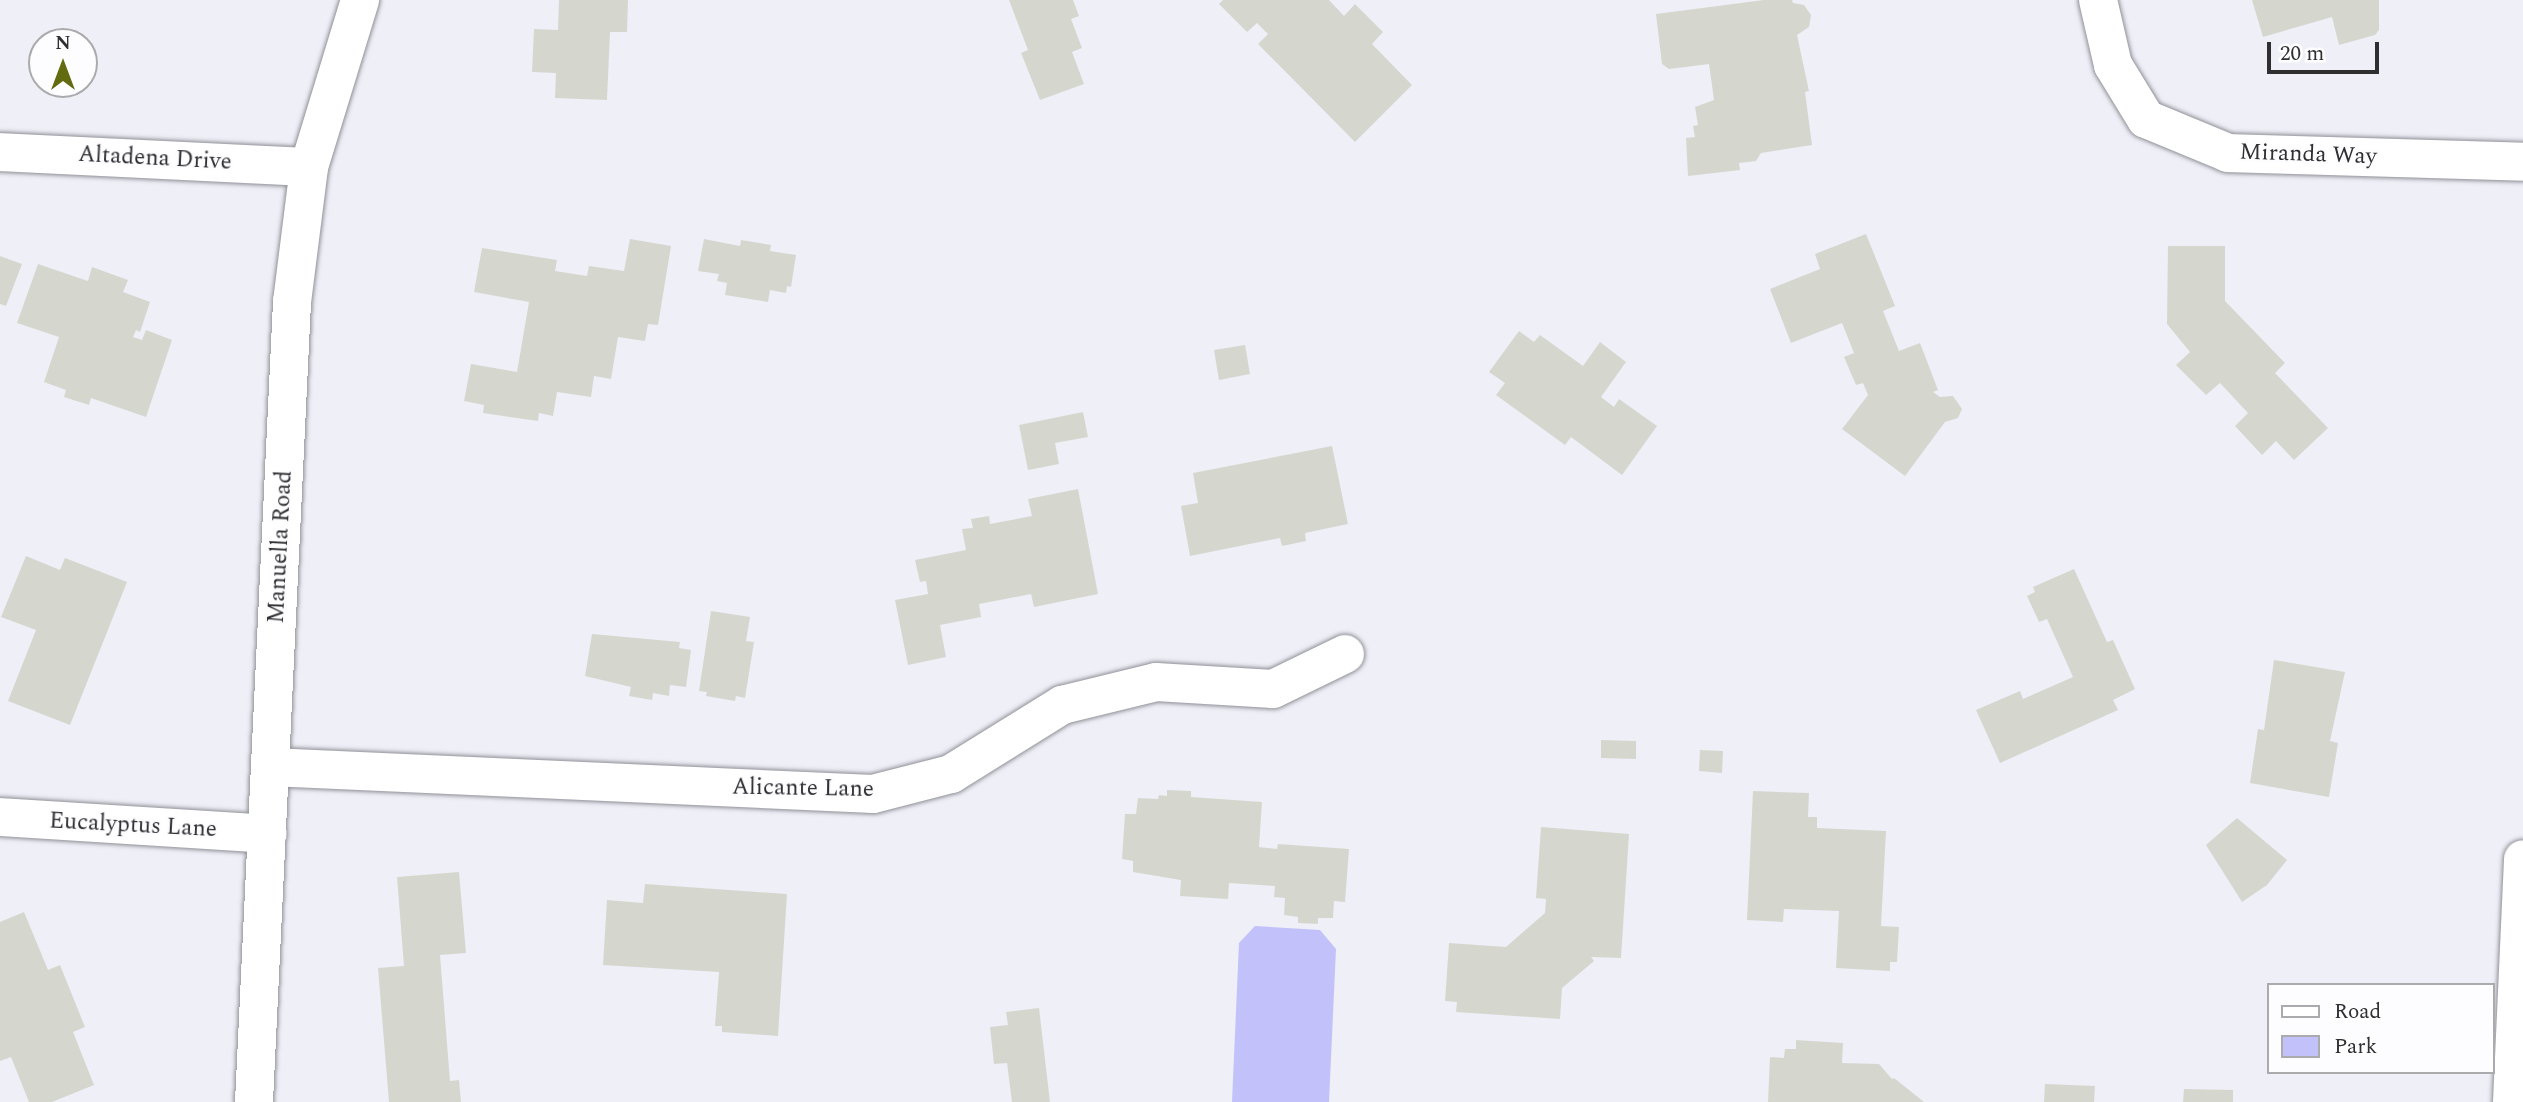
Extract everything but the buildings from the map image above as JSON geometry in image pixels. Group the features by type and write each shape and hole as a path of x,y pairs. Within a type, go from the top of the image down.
{"street":[{"name":"Manuella Road","path":"254,1102 292,302 309,167 360,0"},
{"name":"Miranda Way","path":"2098,0 2113,65 2146,119 2228,153 2523,162"},
{"name":"Altadena Drive","path":"0,152 309,167"},
{"name":"Alicante Lane","path":"271,767 873,794 951,774 1062,705 1156,682 1273,689 1345,654"},
{"name":"Eucalyptus Lane","path":"0,817 267,834"},
{"path":"2512,1102 2523,859"}],"green space":[{"path":"1255,926 1320,930 1336,949 1329,1102 1232,1102 1239,943"}]}
